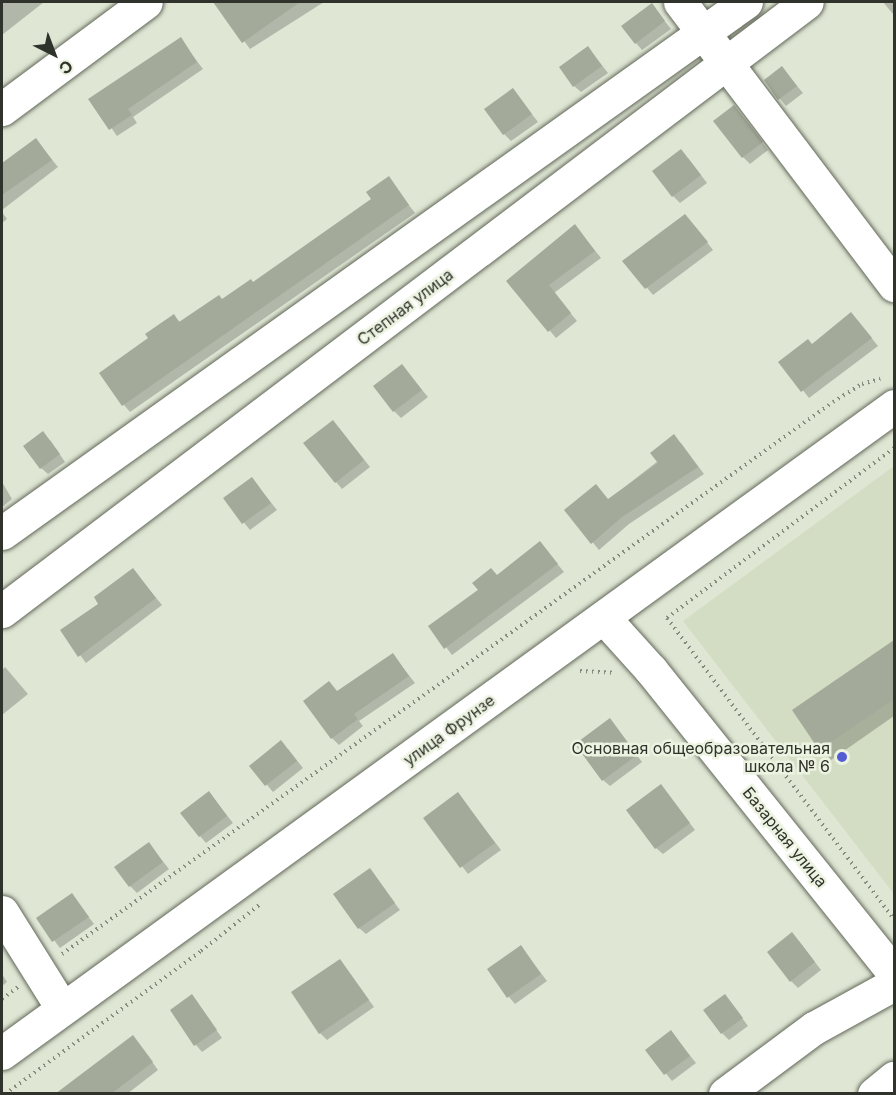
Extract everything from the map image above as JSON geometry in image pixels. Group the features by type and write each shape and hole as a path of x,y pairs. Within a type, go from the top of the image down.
{"street":[{"path":"2,109 146,2"},
{"path":"680,2 725,65 894,285"},
{"path":"2,533 746,2"},
{"name":"Степная улица","path":"2,611 807,2"},
{"name":"улица Фрунзе","path":"2,1053 605,619 892,392"},
{"name":"Базарная улица","path":"605,619 651,670 894,973"},
{"path":"2,912 62,1008"},
{"path":"725,1094 814,1028 894,984"},
{"path":"873,1094 894,1078"}],"path":[{"path":"2,999 833,402 862,384 892,392"},
{"path":"894,448 667,618 894,919"}],"shaded area":[{"name":"Основная общеобразовательная школа № 6","path":"894,466 894,894 683,621"}],"building":[{"path":"213,2 300,2 242,43"},
{"path":"652,3 665,21 635,44 621,26"},
{"path":"181,37 197,62 128,109 132,115 109,130 88,99"},
{"path":"588,46 602,66 573,87 559,67"},
{"path":"782,66 797,86 778,100 764,80"},
{"path":"513,88 532,114 503,135 484,109"},
{"path":"734,105 763,142 742,158 713,121"},
{"path":"36,138 52,160 2,195 2,163"},
{"path":"681,149 701,175 672,197 652,171"},
{"path":"389,176 409,205 122,406 99,373 148,338 145,334 174,314 179,322 219,295 222,299 251,279 253,282 371,199 366,192"},
{"path":"685,214 708,242 645,289 622,261"},
{"path":"575,224 595,251 549,285 571,313 548,332 506,281"},
{"path":"851,312 872,338 801,392 778,362 808,339 812,344"},
{"path":"402,364 422,390 393,412 373,386"},
{"path":"333,420 364,460 335,483 303,443"},
{"path":"43,431 60,454 40,469 23,446"},
{"path":"674,434 698,467 622,517 591,544 564,510 596,484 608,499 658,463 650,453"},
{"path":"252,477 271,503 242,524 223,498"},
{"path":"540,541 558,564 444,649 428,626 478,590 472,583 491,568 497,575"},
{"path":"133,568 156,598 78,657 60,630 98,604 94,597"},
{"path":"894,640 894,699 819,750 792,710"},
{"path":"393,653 409,676 354,714 358,719 331,739 303,701 329,681 337,691"},
{"path":"610,718 637,755 602,781 575,744"},
{"path":"281,740 297,761 265,786 249,766"},
{"path":"661,784 690,823 655,849 626,810"},
{"path":"209,791 227,816 199,837 180,813"},
{"path":"458,792 495,843 460,868 423,818"},
{"path":"149,842 163,862 129,887 114,867"},
{"path":"370,868 395,903 358,929 333,894"},
{"path":"72,893 89,917 52,942 36,918"},
{"path":"792,932 815,962 790,982 767,952"},
{"path":"521,945 541,974 507,998 487,969"},
{"path":"340,959 369,1000 319,1034 291,992"},
{"path":"192,994 217,1030 194,1046 170,1010"},
{"path":"725,994 743,1018 721,1034 703,1010"},
{"path":"671,1030 690,1056 664,1075 645,1050"},
{"path":"133,1035 153,1062 111,1094 55,1094"}],"place":[{"name":"Основная общеобразовательная школа № 6","path":"842,757"}]}
